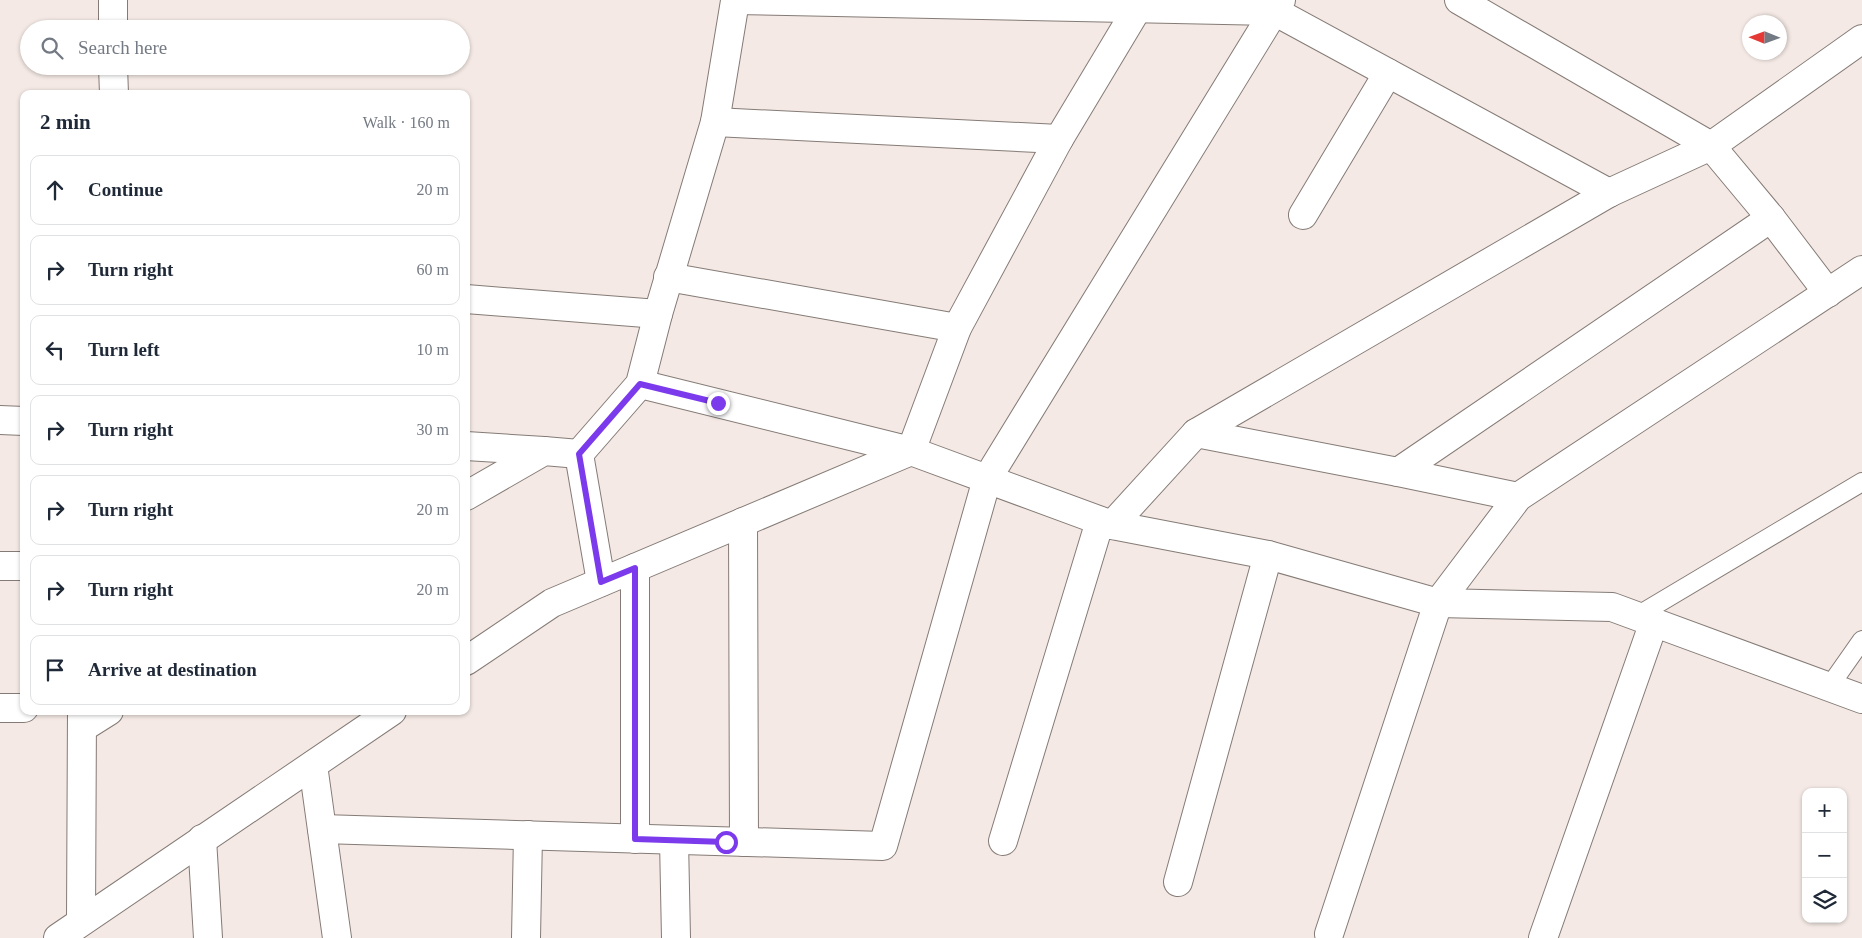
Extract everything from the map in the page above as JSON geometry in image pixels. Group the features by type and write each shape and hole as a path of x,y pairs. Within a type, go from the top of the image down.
{"street":[{"path":"113,0 113,20"},
{"path":"1459,0 1711,146 1771,218 1828,293"},
{"path":"579,454 640,384 668,277 715,122 735,1 1137,9 1278,6 1388,73 1609,194"},
{"path":"322,829 883,846 987,479 1278,6"},
{"path":"470,658 552,603 911,451 958,328 1059,139 1137,9"},
{"path":"1003,841 1106,523 1196,433 1609,194 1711,146 1862,39"},
{"path":"1303,215 1388,73"},
{"path":"113,75 114,90"},
{"path":"715,122 1059,139"},
{"path":"1398,472 1771,218"},
{"path":"1329,934 1438,603 1518,497 1862,270"},
{"path":"668,277 958,328"},
{"path":"470,299 658,314"},
{"path":"640,384 911,451 1106,523 1268,555 1438,603 1612,607 1862,700"},
{"path":"0,420 20,421"},
{"path":"1196,433 1518,497"},
{"path":"470,446 579,454"},
{"path":"470,494 544,451"},
{"path":"579,454 601,582"},
{"path":"742,522 744,842"},
{"path":"1178,882 1268,555"},
{"path":"0,566 20,566"},
{"path":"635,568 635,839"},
{"path":"1543,938 1645,619"},
{"path":"0,708 20,708"},
{"path":"81,921 82,719 96,715"},
{"path":"58,938 386,715"},
{"path":"313,765 337,938"},
{"path":"526,938 528,835"},
{"path":"202,839 208,938"},
{"path":"674,840 676,938"}],"lane":[{"path":"1645,619 1862,482"},
{"path":"1829,687 1862,640"}],"route":[{"path":"718,403 640,384 579,454 601,582 635,568 635,839 726,842"}]}
